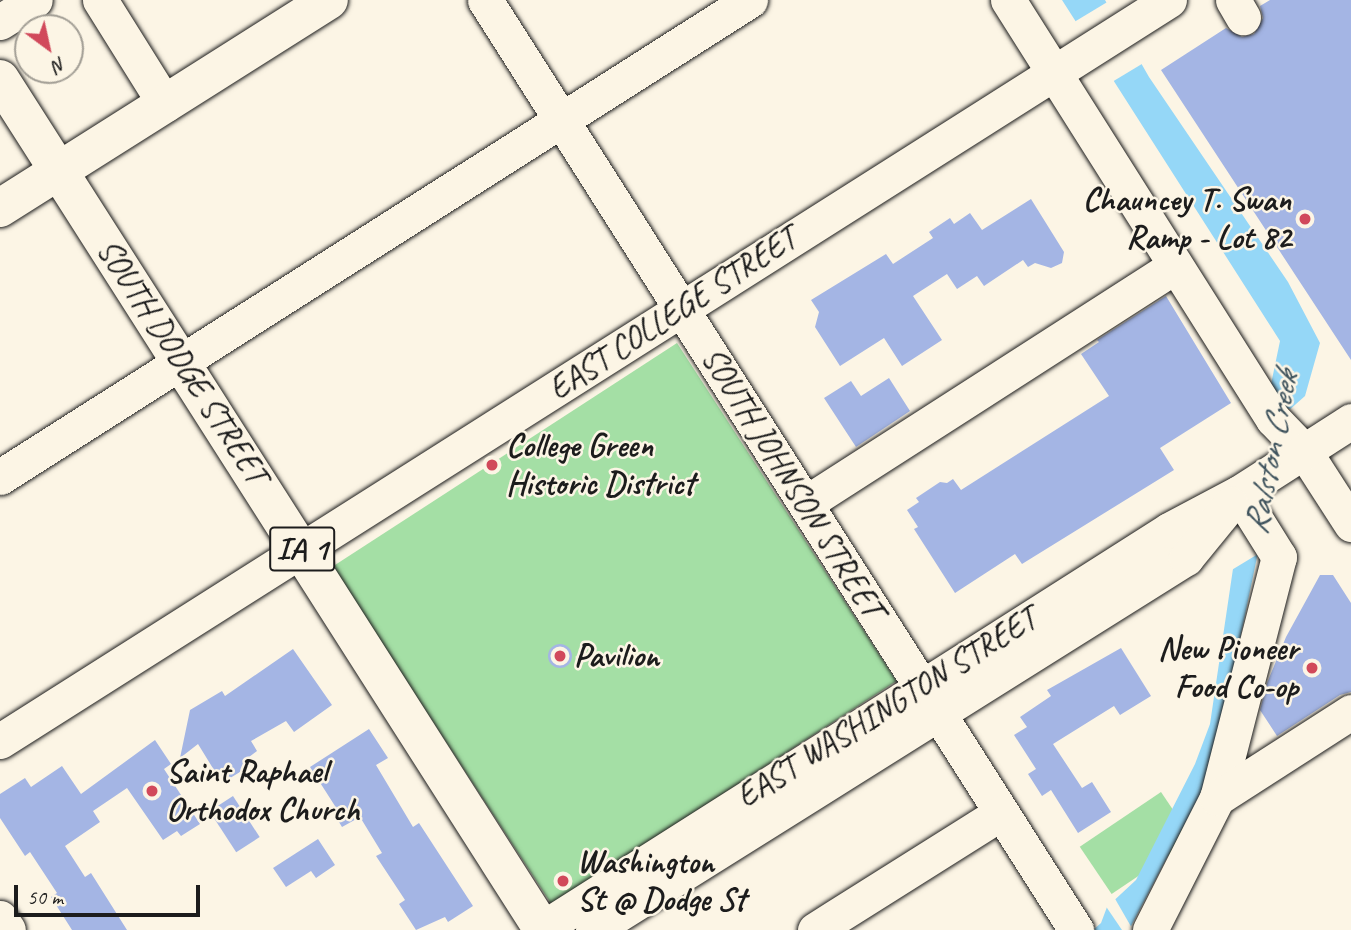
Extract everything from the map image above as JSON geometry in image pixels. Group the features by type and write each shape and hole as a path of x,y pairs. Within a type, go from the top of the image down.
{"main road":[{"path":"0,208 329,0"},
{"name":"SOUTH DODGE STREET","path":"0,79 303,550 542,929"}],"street":[{"path":"0,22 35,0"},
{"path":"100,0 165,104"},
{"name":"SOUTH JOHNSON STREET","path":"485,0 1076,930"},
{"path":"0,477 750,0"},
{"path":"1008,0 1068,64 1175,266 1273,419 1290,452 1351,524"},
{"name":"EAST COLLEGE STREET","path":"0,741 1169,0"},
{"path":"806,503 1175,266"},
{"name":"EAST WASHINGTON STREET","path":"542,929 930,701 1186,558 1240,496 1290,452 1351,421"},
{"path":"1150,930 1217,798 1279,556 1240,496"},
{"name":"EAST WASHINGTON STREET","path":"593,930 930,701"},
{"path":"1217,798 1351,712"},
{"path":"815,930 1001,813"},
{"path":"0,918 8,930"}],"green space":[{"path":"677,343 896,681 552,905 332,567"},
{"path":"1161,792 1193,839 1112,894 1080,847"}],"water":[{"name":"Ralston Creek","path":"1062,0 1105,0 1149,77 1288,282 1320,343 1305,396 1287,412 1213,770 1129,930 1093,930 1101,923 1107,907 1136,880 1195,764 1210,724 1234,562 1280,341"}],"pier":[{"path":"1109,1 1146,62 1108,85 1071,24"},
{"path":"1264,399 1292,410 1263,551 1230,571"},
{"path":"1114,897 1133,930 1122,930 1105,905"}],"building":[{"name":"Chauncey T. Swan Ramp - Lot 82","path":"1270,0 1351,0 1351,360 1161,70 1226,28 1242,37 1254,34 1263,18 1260,6"},
{"path":"1031,199 1064,252 1062,263 1051,268 1035,263 1028,267 1023,260 984,286 977,276 957,289 947,274 913,296 942,340 902,366 884,338 840,366 815,327 819,312 811,300 886,254 893,264 933,238 929,232 950,218 954,224 970,213 982,230"},
{"path":"1166,296 1231,403 1160,448 1174,470 1022,564 1015,554 955,593 914,529 918,527 907,510 919,502 916,498 940,482 947,483 953,479 961,490 1109,396 1081,354 1099,342 1097,340"},
{"path":"889,378 910,411 856,447 824,398 851,381 861,396"},
{"name":"New Pioneer Food Co-op","path":"1320,575 1333,575 1351,603 1351,692 1340,695 1277,736 1260,710 1267,683 1286,637"},
{"name":"Pavilion","path":"560,644 569,647 572,656 569,665 560,668 551,665 548,656 551,647"},
{"path":"1121,648 1151,696 1120,715 1114,706 1053,744 1082,788 1092,782 1111,812 1078,833 1051,790 1042,796 1028,774 1036,769 1014,735 1027,727 1020,717 1051,696 1047,690"},
{"path":"293,649 332,705 294,732 286,721 251,741 257,751 249,757 253,764 222,783 198,744 180,758 190,710 222,691 225,696"},
{"path":"369,729 388,758 376,765 413,827 419,823 473,906 448,922 445,917 416,930 399,904 405,900 376,856 382,853 360,817 342,827 331,809 335,806 310,767"},
{"path":"155,740 171,764 164,769 200,824 181,836 177,831 163,840 127,788 93,811 100,822 65,846 85,877 91,873 127,930 72,930 51,897 57,893 30,852 25,856 0,818 0,794 25,778 31,787 62,766 81,794"},
{"path":"233,796 260,837 236,852 210,811"},
{"path":"318,839 335,865 316,878 311,871 286,887 273,868"}],"place":[{"name":"Chauncey T. Swan Ramp - Lot 82","path":"1305,219"},
{"name":"College Green Historic District","path":"492,465"},
{"name":"Pavilion","path":"560,656"},
{"name":"New Pioneer Food Co-op","path":"1312,668"},
{"name":"Saint Raphael Orthodox Church","path":"152,791"},
{"name":"Washington St @ Dodge St","path":"563,881"}]}
